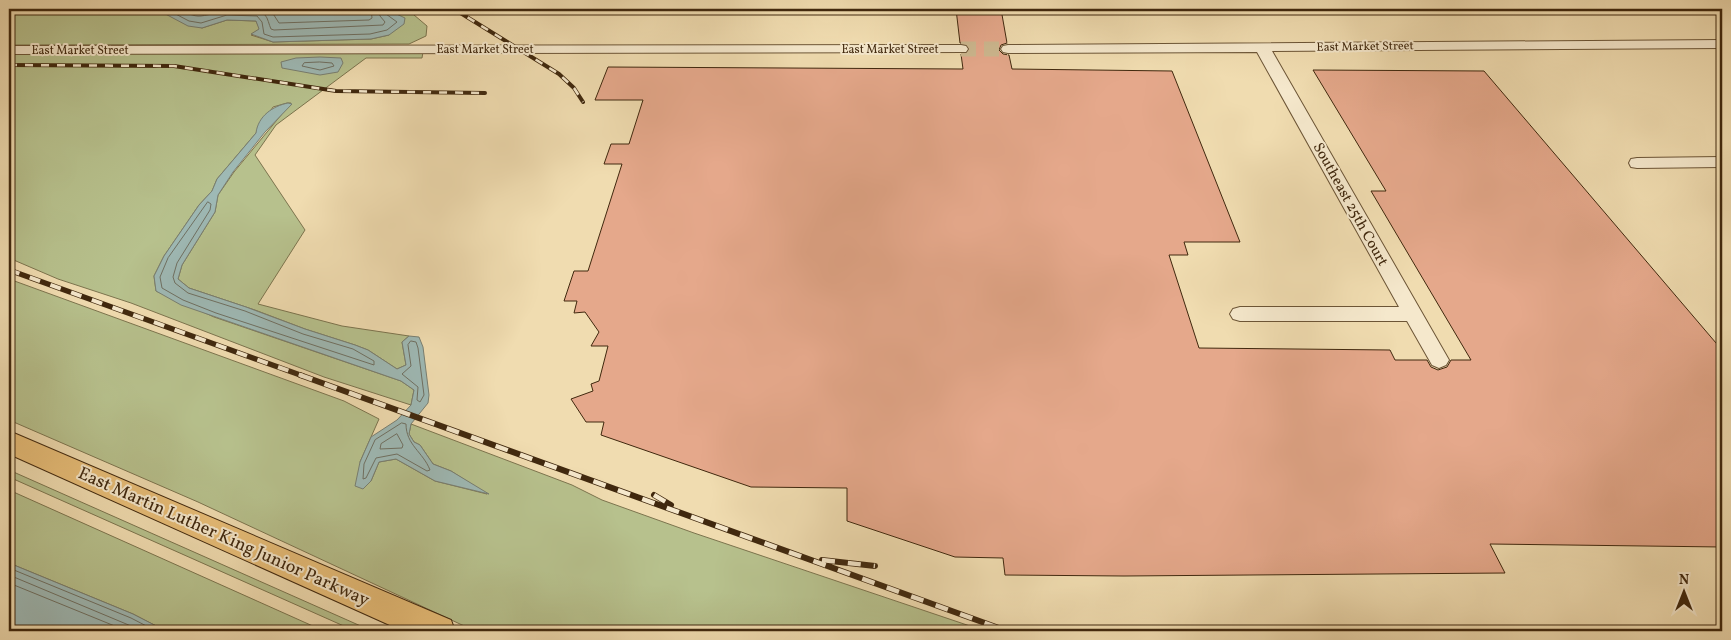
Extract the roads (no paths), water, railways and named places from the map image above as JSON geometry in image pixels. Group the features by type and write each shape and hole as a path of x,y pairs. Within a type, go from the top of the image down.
{"main road":[{"name":"East Martin Luther King Junior Parkway","path":"9,442 439,631"}],"street":[{"name":"East Market Street","path":"1008,49 1722,44"},
{"name":"Southeast 25th Court","path":"1262,48 1439,360"},
{"name":"East Market Street","path":"9,50 961,49"},
{"path":"1637,163 1722,162"},
{"path":"1240,314 1413,314"}],"water":[{"path":"156,9 386,9 405,18 404,24 389,35 371,39 273,42 251,34 259,29 256,21 227,20 202,28 188,26"},
{"path":"296,58 341,58 343,63 338,72 320,75 282,68 281,62"},
{"path":"288,103 292,104 265,132 233,172 218,195 215,212 182,265 178,279 189,288 368,350 397,369 406,365 402,342 409,336 419,337 423,347 429,395 428,403 411,424 409,434 414,442 420,445 433,464 451,471 489,494 435,481 396,459 379,462 371,481 363,489 355,486 360,462 371,437 397,420 411,405 414,390 401,381 181,305 156,291 154,276 164,256 199,205 212,191 217,179 256,133 263,117 272,109"},
{"path":"9,563 133,614 166,631 9,631"}],"tunnel":[{"path":"961,49 1008,49"}],"railway":[{"path":"454,9 559,74 574,88 583,102"},
{"path":"9,65 174,66 336,91 485,93"},
{"path":"9,270 303,376"},
{"path":"300,375 1007,631"},
{"path":"654,495 671,505"},
{"path":"822,560 875,566"}]}
